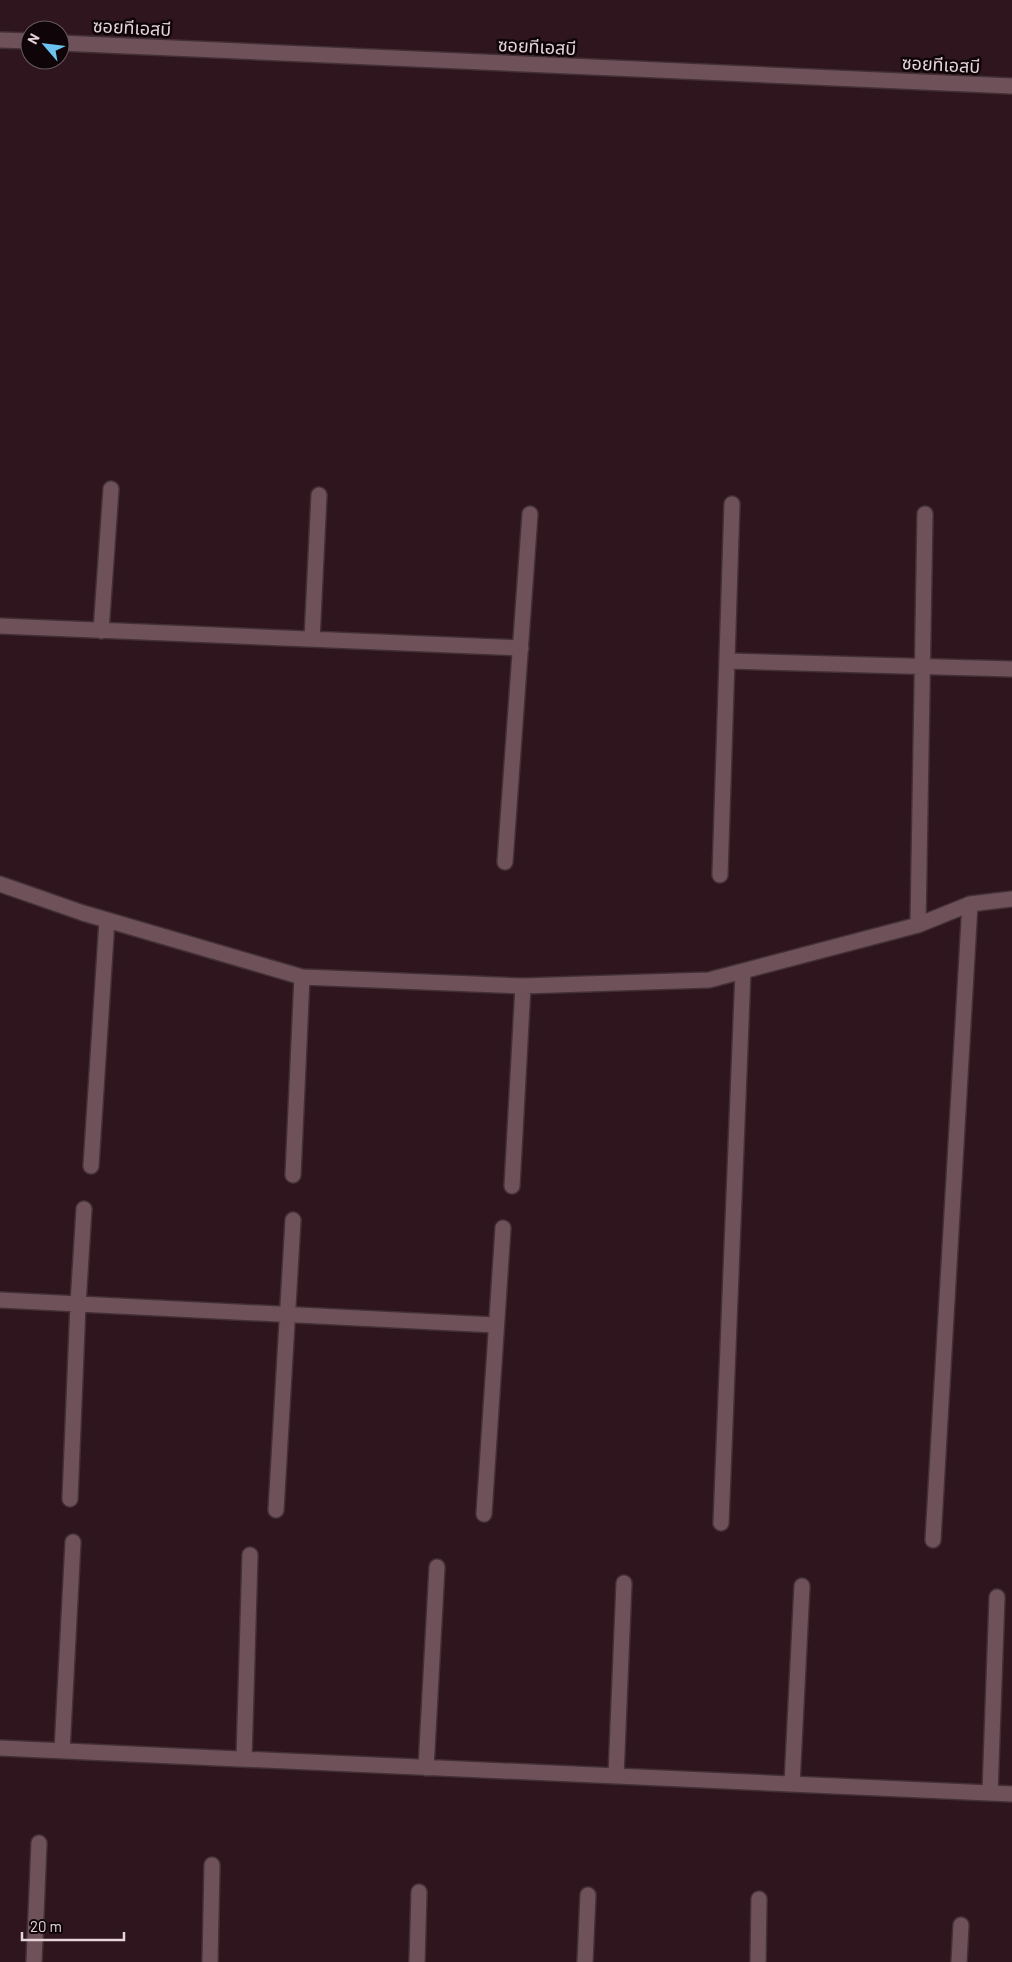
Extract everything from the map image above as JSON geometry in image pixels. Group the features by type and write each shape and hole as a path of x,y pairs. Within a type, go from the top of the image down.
{"street":[{"path":"0,40 20,41"},
{"name":"ซอยทีเอสบี","path":"70,43 1012,86"},
{"path":"101,630 111,489"},
{"path":"312,639 320,495"},
{"path":"720,875 732,504"},
{"path":"505,862 530,514"},
{"path":"918,925 925,514"},
{"path":"0,626 521,648"},
{"path":"727,661 1012,669"},
{"path":"0,884 107,920 302,977 523,986 709,980 918,925 970,904 1012,899"},
{"path":"933,1540 970,904"},
{"path":"91,1166 107,920"},
{"path":"721,1523 743,971"},
{"path":"293,1175 302,977"},
{"path":"512,1186 523,986"},
{"path":"70,1499 84,1209"},
{"path":"276,1510 293,1220"},
{"path":"484,1514 495,1325 503,1228"},
{"path":"0,1300 495,1325"},
{"path":"62,1751 73,1542"},
{"path":"244,1760 250,1555"},
{"path":"426,1768 437,1567"},
{"path":"616,1776 624,1583"},
{"path":"792,1784 802,1586"},
{"path":"990,1793 997,1597"},
{"path":"0,1748 1012,1794"},
{"path":"34,1962 39,1843"},
{"path":"210,1962 212,1865"},
{"path":"417,1962 418,1892"},
{"path":"585,1962 588,1895"},
{"path":"758,1962 759,1899"},
{"path":"959,1962 961,1925"}]}
